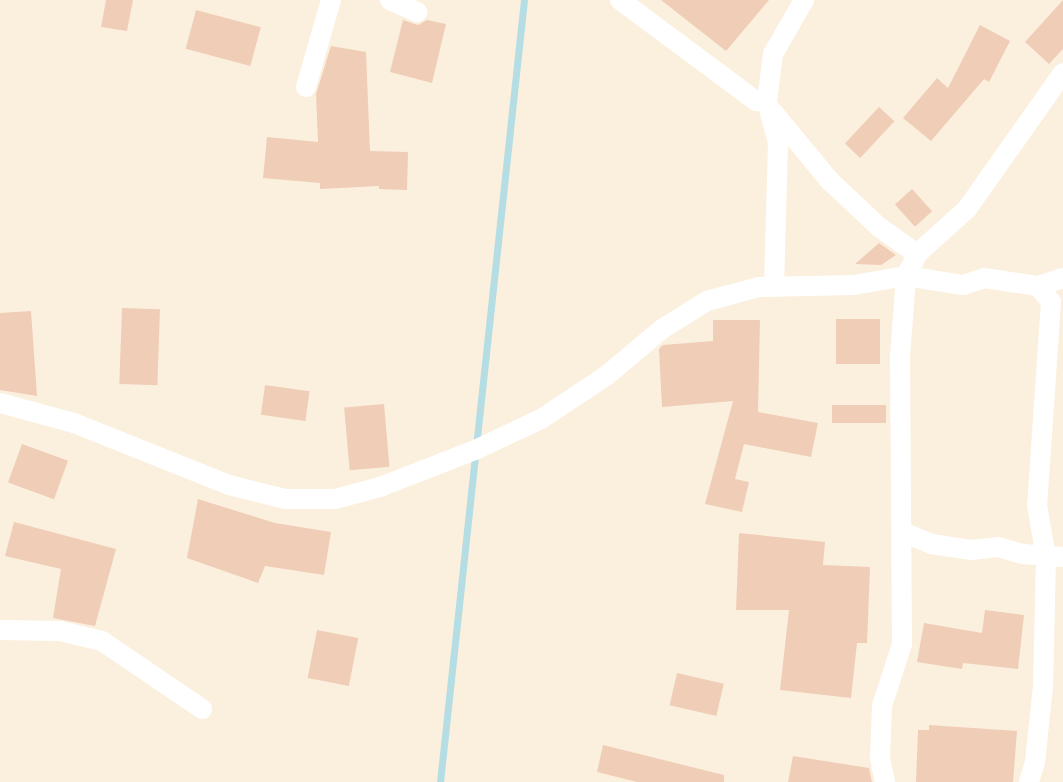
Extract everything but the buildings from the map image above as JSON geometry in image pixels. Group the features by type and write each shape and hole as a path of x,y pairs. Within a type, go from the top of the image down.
{"street":[{"path":"306,87 331,0"},
{"path":"390,0 417,12"},
{"path":"620,0 756,101 769,106 829,180 879,227 917,254"},
{"path":"774,286 778,143 769,106 773,54 804,0"},
{"path":"885,782 880,758 882,706 902,644 900,356 906,276 917,254 967,209 1063,73"},
{"path":"0,403 74,423 229,485 285,499 335,499 394,482 541,419 606,376 662,329 707,301 759,287 854,285 906,276 963,285 984,278 1038,286 1063,278"},
{"path":"1029,782 1035,762 1054,557 1037,505 1053,442 1051,302 1038,286"},
{"path":"902,532 931,544 971,550 998,547 1054,557"},
{"path":"0,630 60,631 102,641 202,709"}],"waterway":[{"path":"440,782 524,0"}]}
